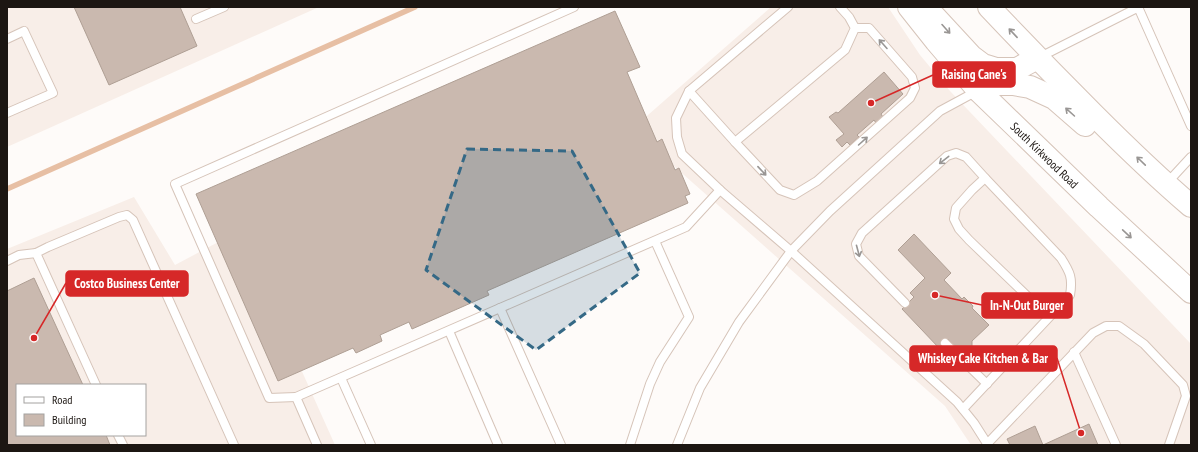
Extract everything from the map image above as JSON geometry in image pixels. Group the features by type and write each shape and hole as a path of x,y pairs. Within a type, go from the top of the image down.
{"main road":[{"path":"989,7 1037,58 1115,136 1165,184 1191,206"},
{"path":"911,10 934,16 971,56 983,65 996,69 1017,69 1037,58"},
{"name":"South Kirkwood Road","path":"911,10 978,90 1099,207 1191,292"},
{"path":"978,90 997,84 1013,84 1030,87 1054,98 1092,131 1115,136"}],"lane":[{"path":"196,19 224,7"},
{"path":"574,7 175,184 269,398 296,397 686,227 720,190"},
{"path":"788,7 689,91 676,118 677,137 682,154 720,190 791,251 957,402 974,423 987,444 1093,333 1106,326 1119,326 1144,344 1183,384 1186,396 1169,445"},
{"path":"840,7 849,17 855,28"},
{"path":"1037,58 1139,7 1191,126"},
{"path":"689,91 780,190 794,195 817,181 910,98 915,88 912,77 869,28 855,28"},
{"path":"735,142 845,50 855,28"},
{"path":"7,39 24,31 53,93 7,113"},
{"path":"677,445 700,388 739,322 791,251 830,211 940,111 978,90"},
{"path":"905,303 859,256 856,244 862,233 947,156 956,153 966,157 1061,258 1068,269 1072,283 1070,295 963,410"},
{"path":"1165,184 1191,157"},
{"path":"985,178 956,208 954,219 959,229 969,240 1049,317"},
{"path":"7,261 19,255 36,253 118,217 126,215 133,220 234,445"},
{"path":"630,445 650,384 660,362 689,317 654,241"},
{"path":"36,253 96,384"},
{"path":"500,308 561,445"},
{"path":"448,331 498,445"},
{"path":"945,343 987,384"},
{"path":"1074,352 1116,445"},
{"path":"341,378 371,445"},
{"path":"296,397 317,445"},
{"path":"118,436 123,445"}],"highlighted area":[{"path":"467,149 572,151 640,273 536,350 426,270"}],"shaded area":[{"path":"7,7 319,7 7,147"},
{"path":"771,7 888,7 920,55 950,91 1191,344 1191,445 971,445 945,406 632,129"},
{"path":"134,197 175,265 239,231 335,445 7,445 7,249"}],"building":[{"path":"74,7 180,7 197,46 109,85"},
{"path":"615,11 640,67 627,72 657,142 662,139 675,170 679,168 690,194 685,196 688,203 487,291 489,295 412,329 409,322 380,335 382,341 356,353 353,348 278,381 196,194"},
{"path":"884,72 903,94 881,114 883,117 876,123 874,120 857,135 859,137 850,145 847,142 842,147 836,140 844,134 829,117 836,112 838,113"},
{"path":"914,234 951,273 944,280 962,299 964,297 973,306 972,308 989,325 972,341 972,346 961,357 951,346 952,344 948,339 939,348 902,309 914,297 910,293 925,278 898,250"},
{"path":"34,278 83,384 16,384 16,436 106,436 110,445 7,445 7,291"},
{"path":"1089,424 1098,445 1043,445"},
{"path":"1035,426 1043,445 1010,445 1007,439"}],"waterway":[{"path":"7,189 415,7"}],"place":[{"name":"Raising Cane's","path":"871,103"},
{"name":"In-N-Out Burger","path":"935,295"},
{"name":"Costco Business Center","path":"34,338"},
{"name":"Whiskey Cake Kitchen & Bar","path":"1081,433"}]}
